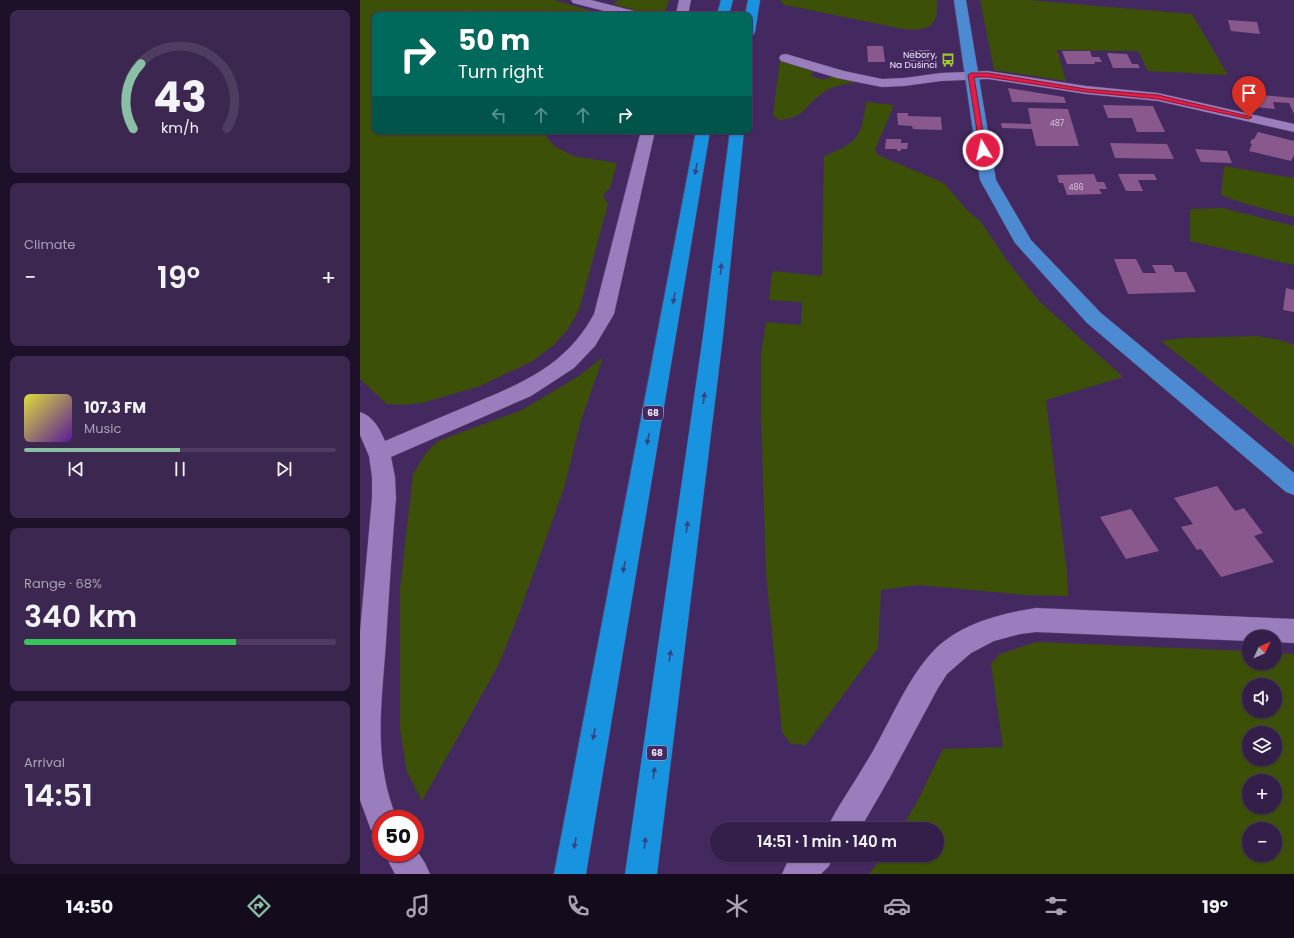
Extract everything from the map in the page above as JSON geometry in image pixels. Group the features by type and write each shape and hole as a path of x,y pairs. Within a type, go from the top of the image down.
{"highway":[{"path":"724,12 726,0"},
{"path":"752,13 754,0"},
{"name":"68","path":"570,874 602,687 666,342 702,134"},
{"name":"68","path":"641,874 713,336 737,134"}],"main road":[{"path":"960,0 988,180 1024,242 1094,318 1294,486"}],"street":[{"path":"577,0 623,12"},
{"path":"683,12 685,0"},
{"path":"786,58 842,75 882,83 971,75 988,75 1086,90 1158,97 1294,128"},
{"path":"380,452 524,391 569,362 589,340 604,314 647,134"},
{"path":"360,420 372,436 380,452 384,474 384,498 365,735 368,770 378,810"},
{"path":"847,822 867,792 929,678 943,659 960,645 980,633 997,626 1036,620 1294,631"},
{"path":"406,862 414,874"},
{"path":"798,874 811,862"}],"green space":[{"path":"360,0 554,0 596,12 372,12 372,134 544,134 554,146 573,156 617,163 610,188 603,195 608,204 579,310 568,329 555,344 533,361 480,386 422,403 403,405 387,404 360,379"},
{"path":"619,0 669,0 665,12 641,12 613,4"},
{"path":"780,0 937,0 937,9 936,17 930,26 919,29 903,29 785,5"},
{"path":"980,0 1028,0 1192,14 1228,75 1148,71 1138,51 1057,50 1066,81 994,70"},
{"path":"780,60 815,71 810,76 824,80 833,76 858,82 828,89 798,115 779,120 773,115"},
{"path":"866,102 894,105 875,150 878,155 944,183 967,210 981,222 1008,262 1039,301 1123,377 1046,400 1067,572 1068,596 1025,595 918,585 881,590 878,648 806,745 791,744 782,732 766,573 761,416 761,354 766,322 801,325 802,302 769,300 772,271 822,276 824,156 844,147 856,137 860,131"},
{"path":"1224,166 1294,178 1294,217 1243,203 1221,195"},
{"path":"1223,208 1294,226 1294,265 1190,241 1190,209"},
{"path":"1256,336 1280,340 1294,345 1294,447 1161,341 1184,338"},
{"path":"603,357 580,424 564,488 519,614 498,666 422,801 407,772 400,729 400,589 413,474 426,453 438,441 522,410 579,376"},
{"path":"1037,642 1242,651 1242,670 1282,670 1282,653 1294,654 1294,874 869,874 878,862 944,862 944,822 905,822 915,806 943,749 1003,747 991,664 1000,654"}],"building":[{"path":"1228,20 1257,22 1260,34 1231,31"},
{"path":"867,46 883,46 885,62 868,62"},
{"path":"907,50 930,50 931,63 908,62 908,60 903,60 902,52 907,52"},
{"path":"1062,51 1090,51 1092,57 1099,57 1102,62 1094,62 1095,64 1067,64"},
{"path":"1107,53 1127,54 1132,64 1138,64 1140,68 1113,68"},
{"path":"1008,88 1064,97 1066,103 1012,102"},
{"path":"1252,94 1294,98 1294,114 1289,103 1273,102 1275,109 1256,107"},
{"path":"1103,105 1153,106 1165,132 1137,132 1132,118 1108,118"},
{"path":"1028,108 1068,109 1079,146 1036,146 1032,129 1002,128 1001,123 1031,124"},
{"path":"897,113 908,113 908,116 941,117 942,130 913,129 912,126 898,125"},
{"path":"1258,132 1294,141 1294,155 1291,161 1249,151 1252,144 1250,143"},
{"path":"886,139 901,139 901,143 908,143 907,149 897,151 897,149 885,149"},
{"path":"1110,143 1167,144 1174,159 1115,158"},
{"path":"1195,149 1227,151 1232,163 1201,162"},
{"path":"1094,174 1097,182 1104,182 1107,189 1099,189 1102,194 1067,195 1063,183 1059,183 1057,175"},
{"path":"1118,174 1154,174 1157,180 1138,180 1143,191 1126,191"},
{"path":"1114,259 1136,259 1143,273 1156,273 1152,265 1172,265 1175,272 1186,272 1196,292 1128,294"},
{"path":"1286,288 1294,290 1294,312 1283,310"},
{"path":"1217,486 1235,511 1244,508 1263,533 1254,536 1274,562 1221,577 1201,549 1197,550 1181,527 1193,524 1174,498"},
{"path":"1131,509 1159,551 1126,559 1100,517"}],"place":[{"name":"Nebory, Na Dušinci","path":"948,60"}],"route":[{"path":"983,150 971,75 988,75 1086,90 1158,97 1249,117"}]}
